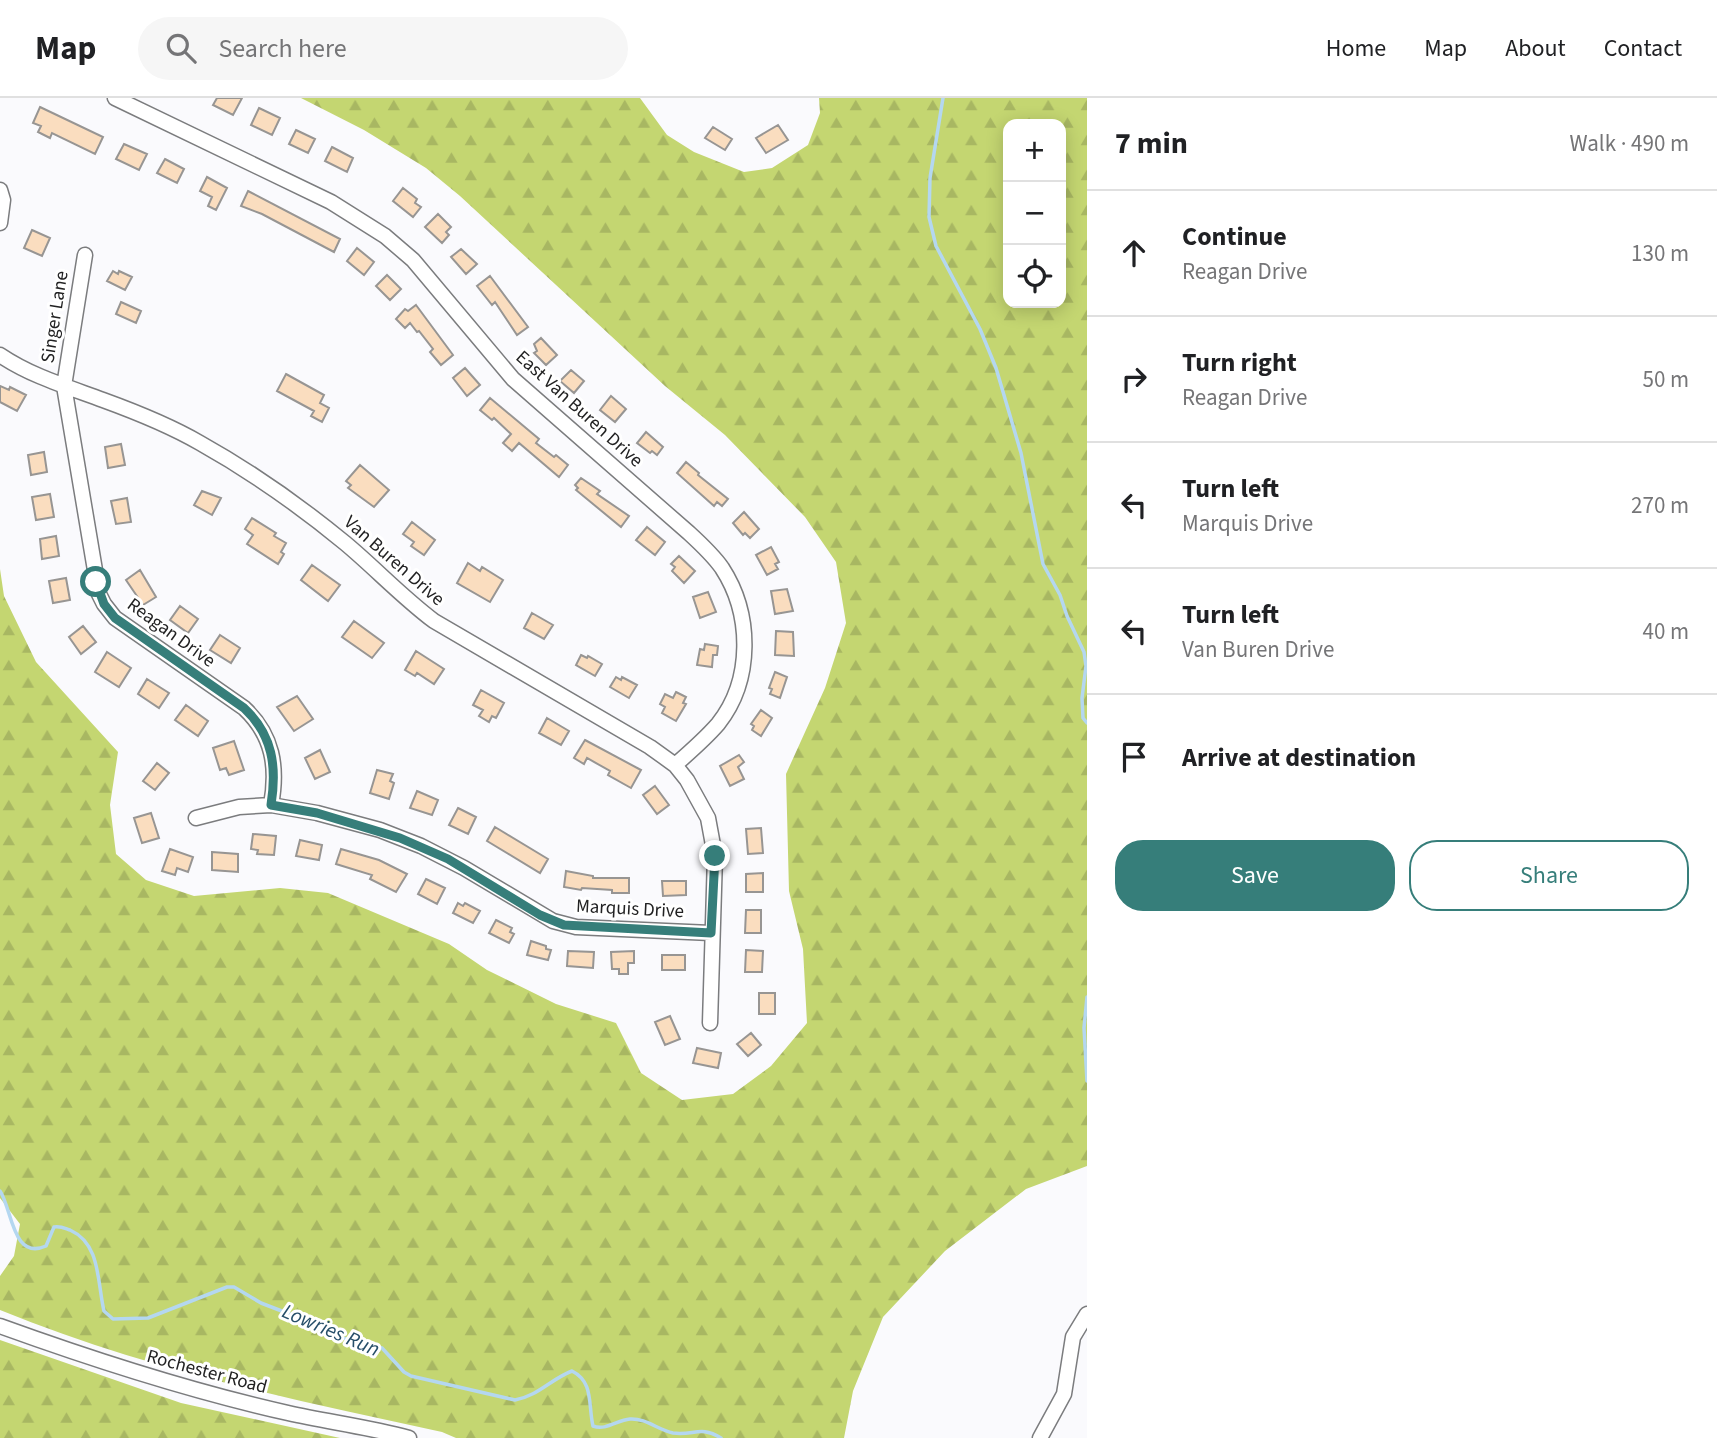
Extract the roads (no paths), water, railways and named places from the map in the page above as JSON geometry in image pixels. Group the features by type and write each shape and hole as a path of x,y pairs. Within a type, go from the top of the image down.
{"street":[{"name":"East Van Buren Drive","path":"115,98 331,202 385,236 418,266 513,379 690,533 715,559 730,583 740,608 744,639 742,670 734,697 718,724 675,765"},
{"path":"0,190 3,200 0,223"},
{"name":"Singer Lane","path":"64,386 85,255"},
{"name":"Van Buren Drive","path":"0,355 64,386 141,414 175,430 261,480 320,523 434,621 633,736 675,765 704,807 712,832 715,856 711,933"},
{"name":"Reagan Drive","path":"64,386 96,582 104,604 127,627 252,715 267,736 271,748 274,773 271,805"},
{"name":"Marquis Drive","path":"196,818 239,807 271,805 317,813 400,838 448,859 540,915 564,925 711,933"},
{"path":"710,1023 711,933"},
{"path":"1040,1438 1064,1394 1073,1337 1087,1314"},
{"name":"Rochester Road","path":"0,1326 89,1358 184,1387 288,1413 409,1438"}],"waterway":[{"path":"943,98 930,178 929,217 936,246 980,329 996,368 1021,453 1043,564 1060,595 1084,652 1086,666 1082,698 1083,718 1087,723"},
{"path":"1087,997 1084,1028 1087,1081"},
{"name":"Lowries Run","path":"0,1191 15,1230 26,1246 35,1249 46,1246 54,1227 62,1227 80,1236 93,1254 104,1311 113,1319 148,1318 227,1287 234,1287 261,1303 305,1320 335,1336 382,1348 411,1376 515,1400 531,1395 572,1371 584,1381 587,1388 593,1426 602,1427 636,1419 673,1433 702,1431 721,1438"}]}
